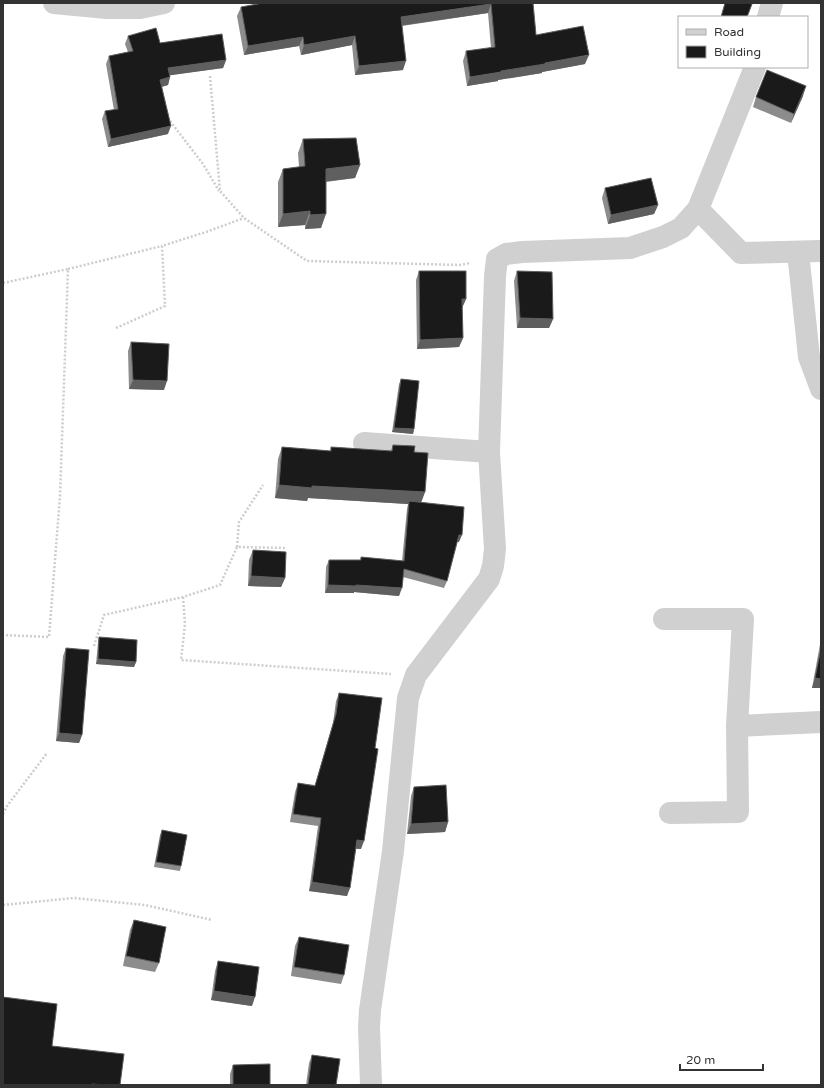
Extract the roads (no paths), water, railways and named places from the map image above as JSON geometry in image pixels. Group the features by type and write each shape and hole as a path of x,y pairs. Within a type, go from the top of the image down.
{"street":[{"path":"54,3 114,8 140,8 164,3"},
{"path":"768,16 772,3"},
{"path":"371,1085 369,1027 370,1010 393,851 408,698 416,675 489,579 493,566 495,549 489,452 495,276 497,259 506,254 522,252 630,248 663,237 681,228 698,209 755,68"},
{"path":"698,209 741,253 821,251"},
{"path":"798,252 808,357 821,389"},
{"path":"364,443 489,452"},
{"path":"664,619 743,619 737,726 738,812 670,813"},
{"path":"737,726 821,722"}]}
